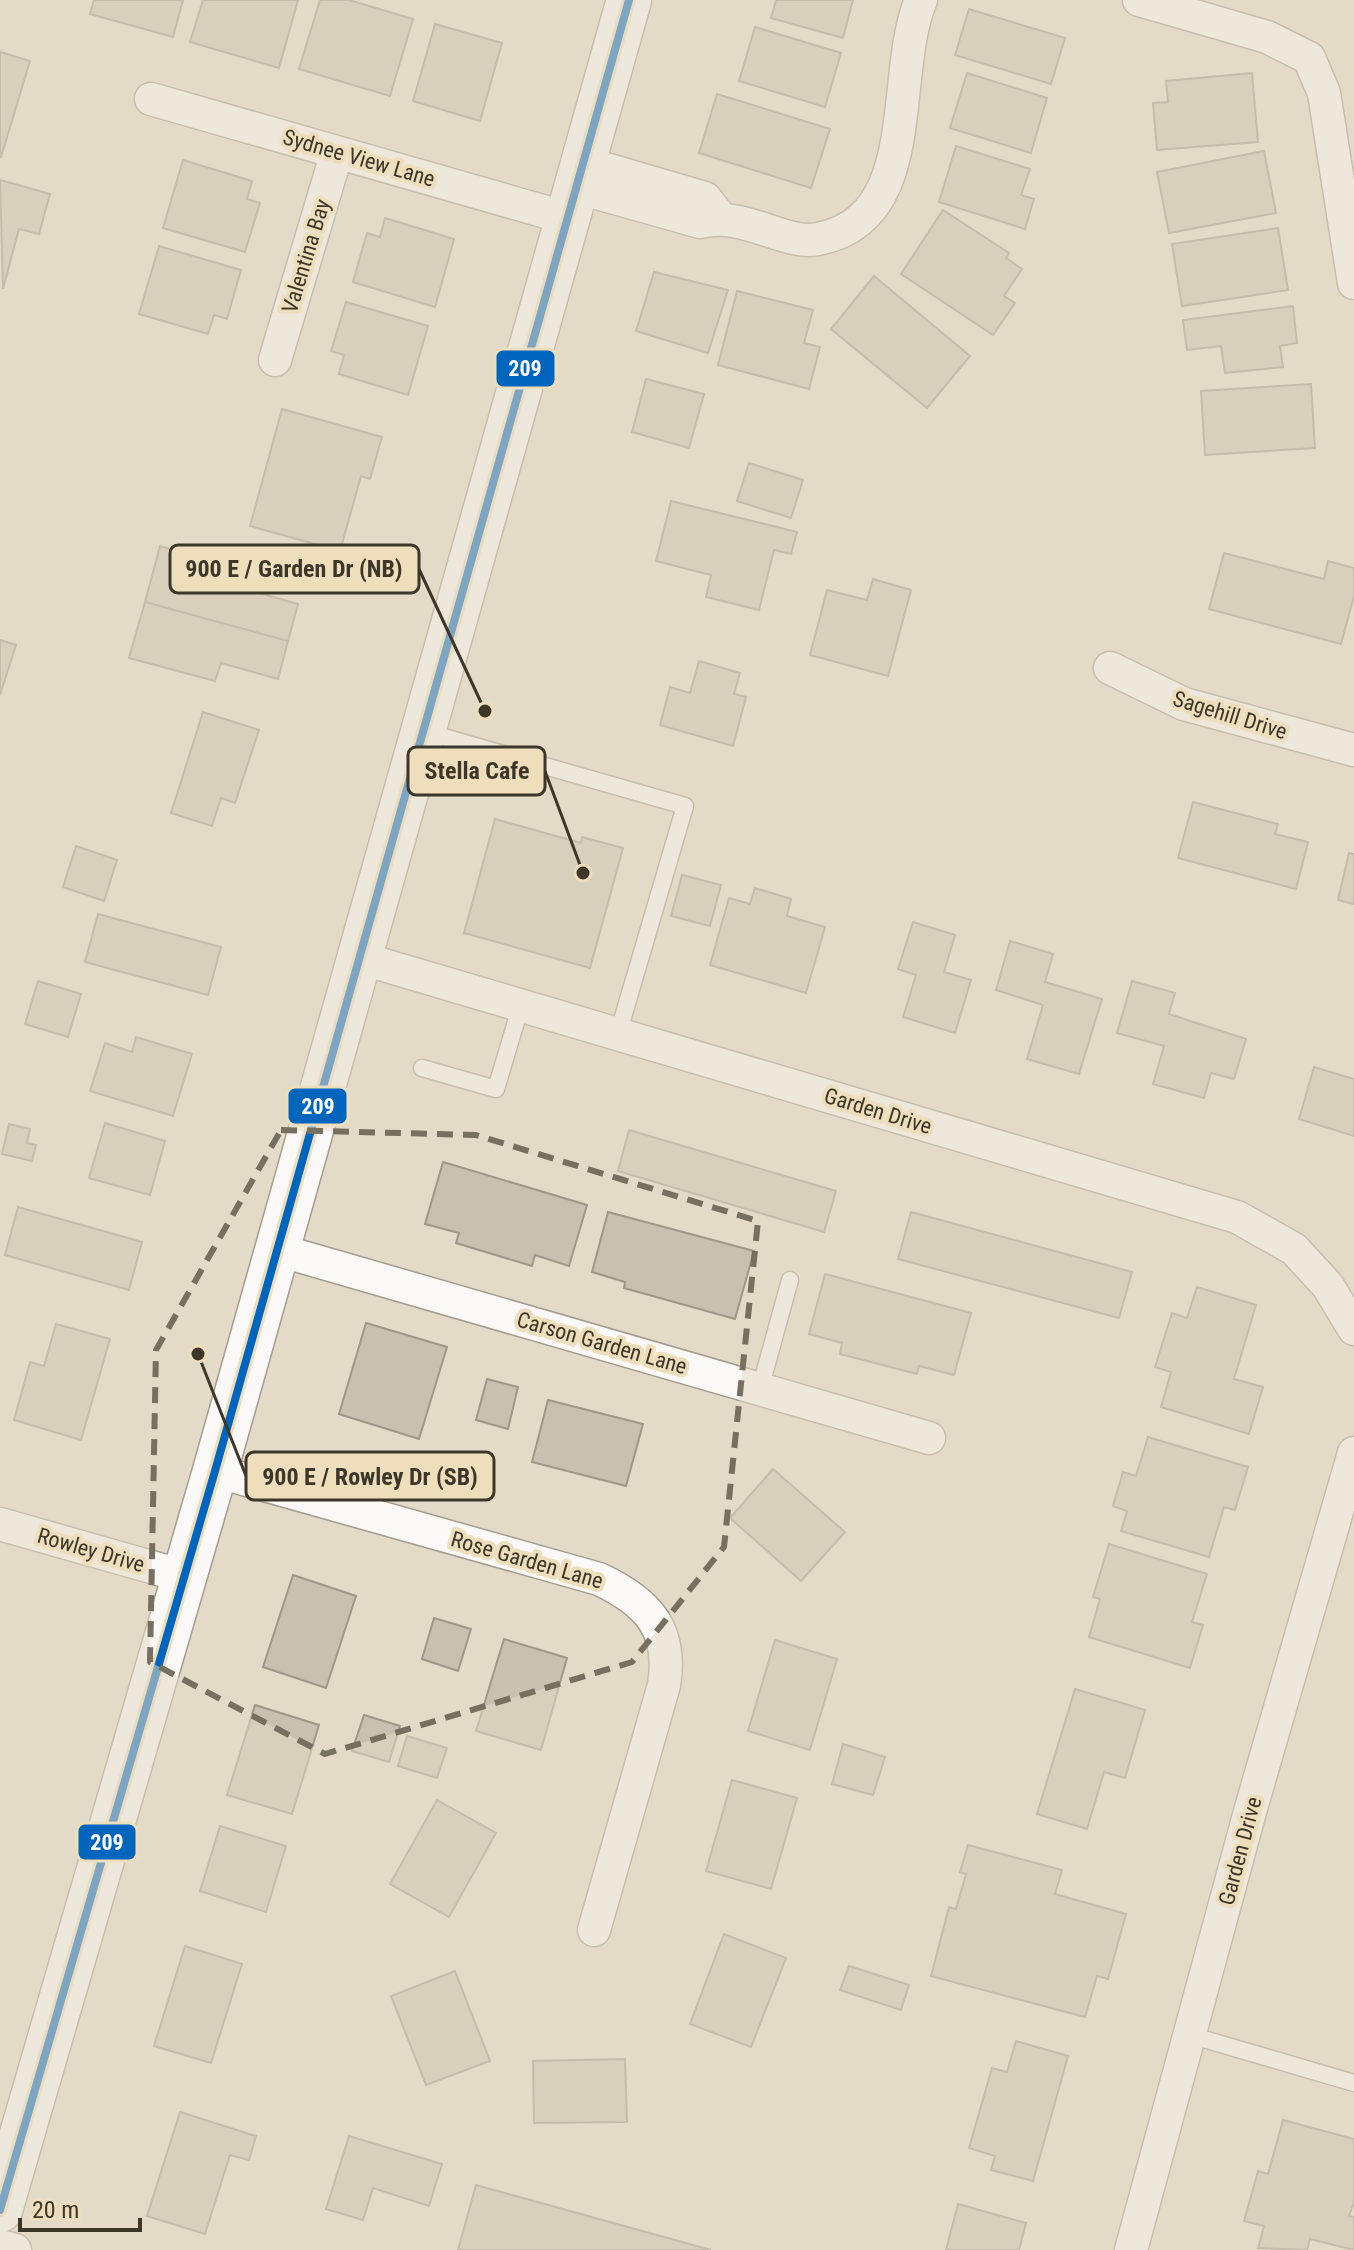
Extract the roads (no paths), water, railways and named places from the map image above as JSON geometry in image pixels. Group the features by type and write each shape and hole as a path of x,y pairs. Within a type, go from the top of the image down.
{"main road":[{"path":"0,2210 215,1471 629,0"}],"street":[{"name":"Sydnee View Lane","path":"151,99 337,152 575,189 705,198 720,217 814,241 850,231 870,213 885,186 900,126 904,63 921,0"},
{"path":"1139,0 1278,41 1309,58 1324,93 1354,283"},
{"name":"Valentina Bay","path":"275,360 337,152"},
{"name":"Sagehill Drive","path":"1110,668 1184,704 1354,750"},
{"name":"Garden Drive","path":"360,958 1237,1217 1294,1249 1328,1286 1354,1329"},
{"name":"Carson Garden Lane","path":"275,1249 929,1438"},
{"name":"Garden Drive","path":"1131,2250 1354,1453"},
{"name":"Rose Garden Lane","path":"215,1471 599,1579 627,1592 648,1610 661,1634 668,1659 664,1685 594,1930"},
{"name":"Rowley Drive","path":"0,1524 183,1576"},
{"path":"0,2246 15,2250"}],"lane":[{"path":"422,731 685,806 618,1034"},
{"path":"422,1068 496,1089 521,1005"},
{"path":"760,1389 790,1280"},
{"path":"1190,2035 1354,2083"}],"place":[{"name":"900 E / Garden Dr (NB)","path":"485,711"},
{"name":"Stella Cafe","path":"583,873"},
{"name":"900 E / Rowley Dr (SB)","path":"198,1354"}]}
